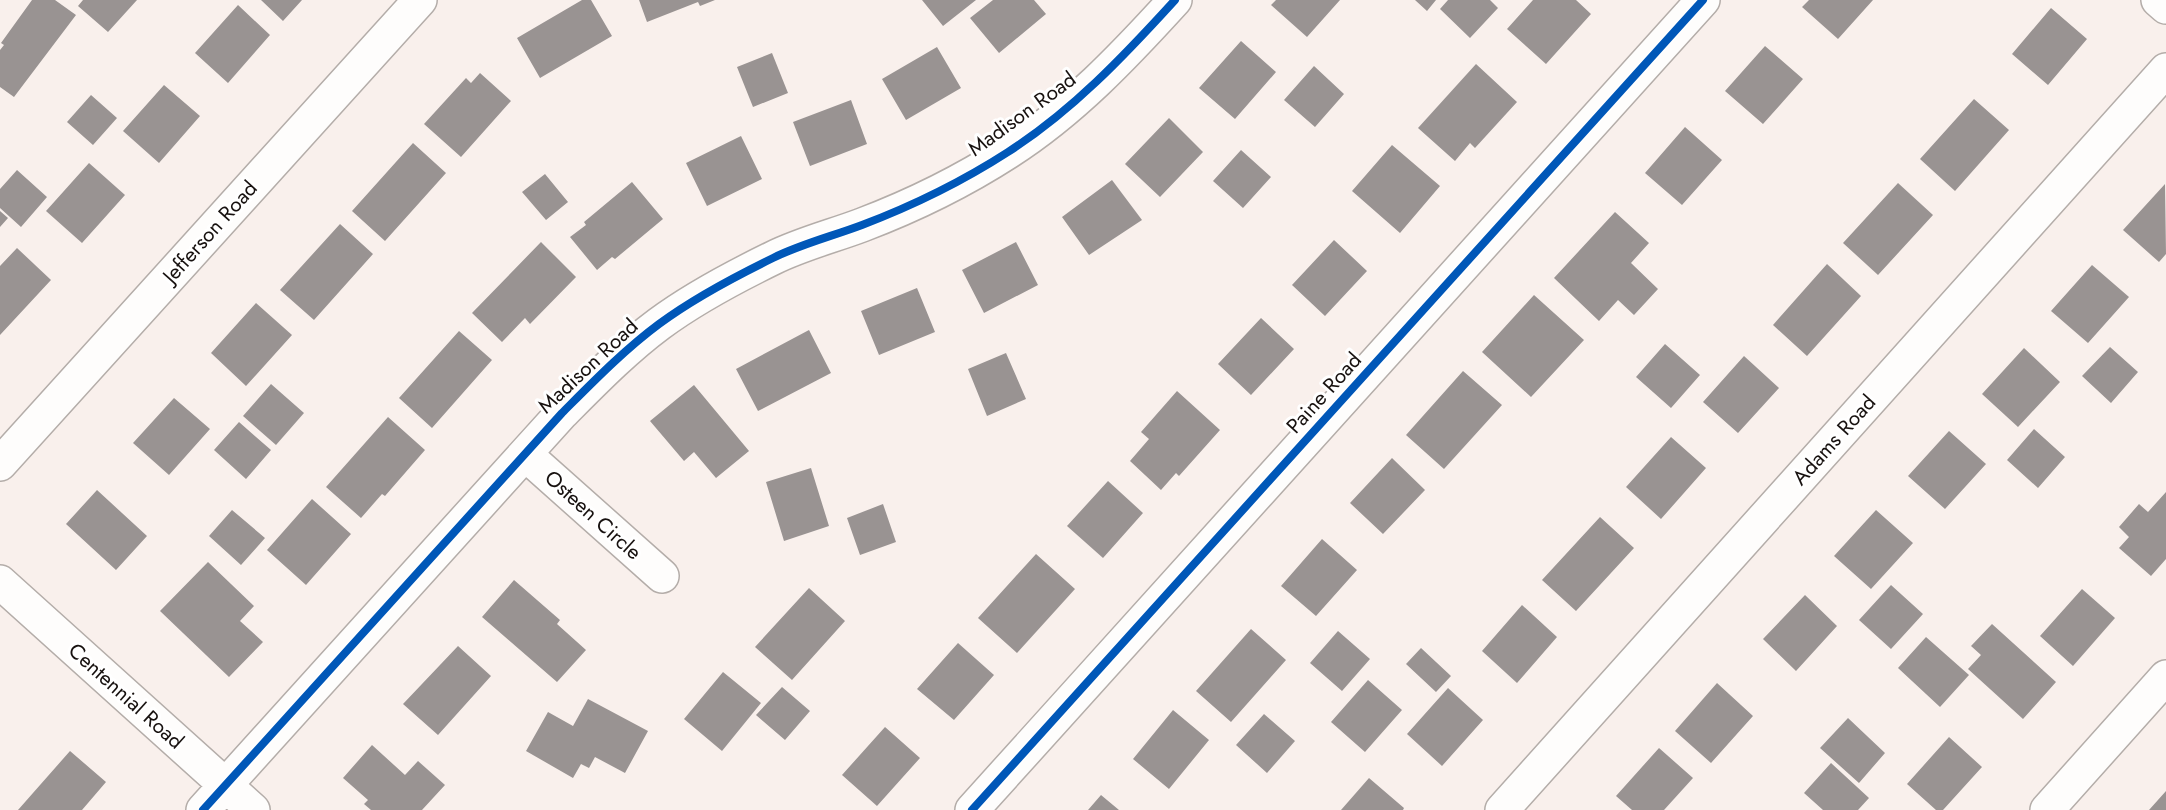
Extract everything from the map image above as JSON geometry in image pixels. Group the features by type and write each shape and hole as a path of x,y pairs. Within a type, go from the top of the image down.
{"street":[{"name":"Jefferson Road","path":"0,464 420,0"},
{"name":"Madison Road","path":"203,810 600,374 660,324 714,289 775,257 865,224 938,191 1008,152 1069,107 1127,53 1175,0"},
{"name":"Paine Road","path":"972,810 1703,0"},
{"path":"2158,0 2166,7"},
{"name":"Adams Road","path":"1502,810 2166,70"},
{"name":"Osteen Circle","path":"525,454 662,576"},
{"name":"Centennial Road","path":"0,582 253,810"},
{"path":"2047,810 2166,677"}],"building":[{"path":"32,0 55,0 76,15 14,97 0,87 0,50 4,45 1,43"},
{"path":"83,0 137,0 108,32 78,6"},
{"path":"261,0 302,0 283,21"},
{"path":"582,0 591,0 612,36 540,78 517,38"},
{"path":"639,0 715,0 700,6 698,2 647,22"},
{"path":"922,0 976,0 943,26"},
{"path":"993,0 1034,0 1046,14 999,53 970,18"},
{"path":"1276,0 1340,0 1307,37 1271,5"},
{"path":"1415,0 1436,0 1427,11"},
{"path":"1448,0 1490,0 1498,8 1470,38 1440,9"},
{"path":"1533,0 1576,0 1591,14 1546,64 1507,29"},
{"path":"1809,0 1873,0 1838,39 1802,7"},
{"path":"238,5 270,35 228,83 195,53"},
{"path":"2051,8 2087,39 2048,85 2012,54"},
{"path":"1241,41 1276,72 1235,119 1199,88"},
{"path":"1765,46 1803,79 1763,124 1725,91"},
{"path":"937,47 961,88 906,120 882,79"},
{"path":"772,53 788,93 753,107 737,67"},
{"path":"1476,64 1517,102 1475,148 1470,143 1455,161 1418,128"},
{"path":"1314,66 1344,94 1315,127 1284,100"},
{"path":"480,73 511,101 461,157 424,124 466,78 471,83"},
{"path":"164,85 200,116 159,163 123,131"},
{"path":"91,95 117,118 93,145 67,122"},
{"path":"1974,99 2009,130 1955,191 1920,159"},
{"path":"851,100 867,144 810,166 793,122"},
{"path":"1169,118 1203,152 1160,197 1125,164"},
{"path":"1685,127 1722,160 1682,205 1645,173"},
{"path":"741,136 762,179 707,206 686,163"},
{"path":"413,143 446,173 385,241 352,211"},
{"path":"1392,145 1440,186 1400,233 1352,191"},
{"path":"1241,150 1271,177 1243,208 1213,181"},
{"path":"89,163 125,195 82,243 46,211"},
{"path":"17,170 47,197 21,227 0,208 0,189"},
{"path":"545,174 568,202 546,220 522,192"},
{"path":"1112,180 1142,220 1089,255 1062,217"},
{"path":"632,182 663,219 615,259 612,257 597,270 570,237 586,225 584,222"},
{"path":"1898,183 1933,215 1878,275 1843,243"},
{"path":"2165,184 2166,254 2159,262 2123,230"},
{"path":"0,211 8,218 0,227"},
{"path":"1615,212 1649,243 1631,263 1658,289 1634,315 1618,300 1599,321 1554,278"},
{"path":"340,224 373,254 314,320 280,290"},
{"path":"1334,240 1367,271 1325,316 1292,285"},
{"path":"541,242 576,277 530,324 525,318 502,342 472,313"},
{"path":"1016,242 1038,285 984,313 962,270"},
{"path":"17,248 51,280 0,335 0,266"},
{"path":"1827,264 1861,296 1807,356 1773,325"},
{"path":"2092,265 2129,297 2088,343 2051,311"},
{"path":"917,288 935,332 879,355 861,311"},
{"path":"1534,295 1584,340 1531,397 1482,352"},
{"path":"256,303 292,335 246,386 211,353"},
{"path":"1261,318 1294,349 1251,395 1218,364"},
{"path":"809,330 831,373 758,411 736,369"},
{"path":"459,331 492,360 432,428 399,398"},
{"path":"1665,344 1700,375 1671,408 1636,377"},
{"path":"2110,347 2138,372 2111,403 2082,376"},
{"path":"2024,348 2060,382 2018,427 1982,394"},
{"path":"1006,353 1026,399 987,416 968,369"},
{"path":"1744,356 1779,388 1738,433 1703,402"},
{"path":"1463,371 1502,405 1444,469 1406,435"},
{"path":"271,384 304,413 276,445 243,416"},
{"path":"694,385 749,451 716,478 694,452 684,461 650,421"},
{"path":"1177,391 1220,430 1179,476 1176,473 1161,490 1130,461 1149,439 1141,432"},
{"path":"174,398 210,429 169,475 133,443"},
{"path":"388,417 425,450 385,496 382,494 361,518 326,487"},
{"path":"239,422 271,450 246,479 214,450"},
{"path":"2034,429 2065,457 2038,488 2007,460"},
{"path":"1949,431 1986,464 1945,509 1908,476"},
{"path":"1671,437 1706,468 1661,519 1626,487"},
{"path":"1392,458 1425,490 1383,534 1350,503"},
{"path":"811,468 829,526 784,541 766,482"},
{"path":"1108,481 1143,513 1103,558 1067,526"},
{"path":"97,490 147,536 116,570 66,524"},
{"path":"2166,492 2166,559 2151,576 2119,548 2129,537 2119,527 2139,504 2148,512"},
{"path":"312,499 351,534 306,585 267,550"},
{"path":"883,504 896,542 860,555 847,518"},
{"path":"232,510 265,538 241,565 209,536"},
{"path":"1876,510 1913,543 1871,589 1834,556"},
{"path":"1600,517 1634,548 1576,611 1542,580"},
{"path":"1322,539 1357,570 1316,616 1281,586"},
{"path":"1036,554 1075,589 1017,653 978,618"},
{"path":"208,562 254,606 240,621 263,642 229,677 160,611"},
{"path":"514,580 560,620 557,624 586,650 557,682 482,617"},
{"path":"1891,585 1923,614 1891,649 1859,620"},
{"path":"809,588 845,621 792,680 755,647"},
{"path":"2082,589 2115,618 2073,666 2040,636"},
{"path":"1805,595 1837,626 1796,671 1763,639"},
{"path":"1522,605 1557,637 1517,683 1482,651"},
{"path":"1992,624 2056,682 2023,719 1968,669 1981,655 1971,646"},
{"path":"1251,629 1286,660 1231,722 1196,691"},
{"path":"1338,631 1370,659 1342,691 1310,663"},
{"path":"1926,637 1969,675 1940,707 1898,668"},
{"path":"958,643 994,675 954,720 917,689"},
{"path":"458,646 491,676 438,735 403,704"},
{"path":"1421,648 1451,676 1436,692 1406,664"},
{"path":"723,672 761,703 722,751 684,719"},
{"path":"1368,680 1402,710 1365,752 1331,722"},
{"path":"1717,683 1753,716 1711,763 1675,731"},
{"path":"782,687 810,711 785,740 756,715"},
{"path":"1448,688 1483,720 1442,766 1407,734"},
{"path":"588,699 648,731 625,773 595,757 589,768 581,764 573,778 526,751 548,712 573,726"},
{"path":"1173,710 1209,740 1169,789 1133,759"},
{"path":"1264,714 1295,741 1267,773 1236,745"},
{"path":"1848,718 1885,753 1859,783 1820,748"},
{"path":"885,727 920,758 877,806 842,775"},
{"path":"1949,737 1982,767 1943,810 1936,810 1907,784"},
{"path":"372,745 405,775 418,761 445,785 422,810 371,810 364,804 368,800 343,778"},
{"path":"1659,748 1693,778 1664,810 1632,810 1616,796"},
{"path":"70,751 106,782 82,810 18,810"},
{"path":"1831,763 1869,798 1858,810 1823,810 1804,793"},
{"path":"1369,778 1404,808 1403,810 1341,810"},
{"path":"2166,791 2166,810 2149,810"},
{"path":"1101,795 1119,810 1088,810"}],"cycle path":[{"path":"203,810 562,413 633,345 659,324 714,288 795,248 900,210 955,183 1008,152 1076,101 1117,62 1175,0"},
{"path":"972,810 1703,0"}]}
